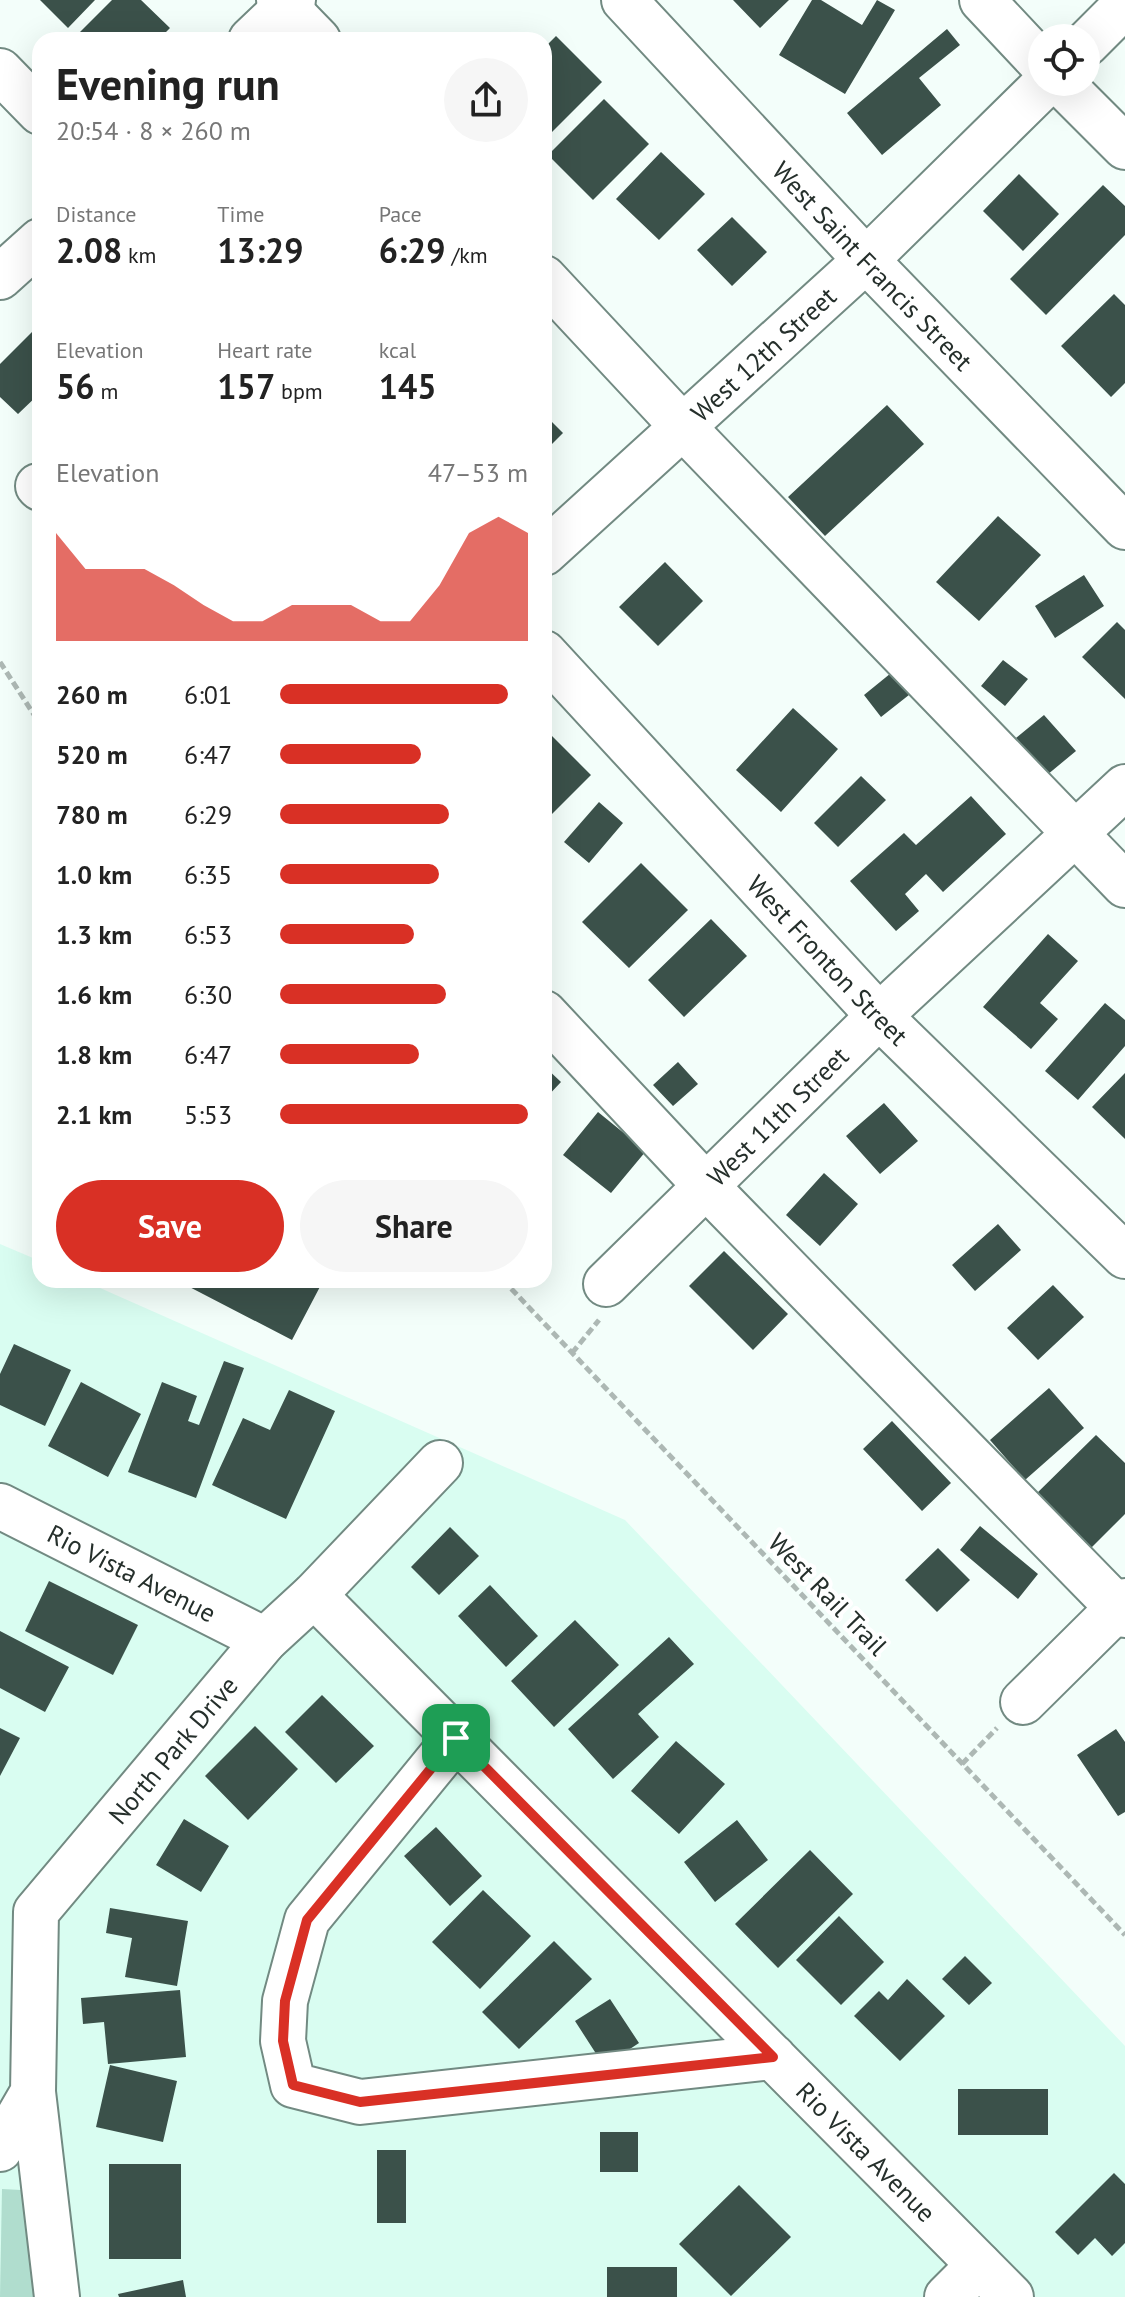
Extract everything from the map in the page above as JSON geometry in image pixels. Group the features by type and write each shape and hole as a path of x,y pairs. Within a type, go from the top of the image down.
{"street":[{"name":"West Saint Francis Street","path":"624,0 866,260 1125,527"},
{"path":"982,0 1028,49"},
{"path":"258,32 286,2 311,32"},
{"path":"1100,30 1125,5"},
{"path":"0,71 32,104"},
{"name":"West 12th Street","path":"552,546 866,260 1033,96"},
{"path":"1074,96 1125,147"},
{"path":"0,277 32,248"},
{"path":"552,287 683,427 1125,885"},
{"name":"West Fronton Street","path":"552,662 879,1016 1125,1256"},
{"name":"West 11th Street","path":"606,1284 879,1016 1125,787"},
{"path":"552,1022 706,1186 1123,1608 1023,1702"},
{"name":"North Park Drive","path":"57,2297 33,2092 18,1909 265,1640 314,1595 440,1463"},
{"name":"Rio Vista Avenue","path":"0,1506 265,1640"},
{"name":"Rio Vista Avenue","path":"314,1595 1011,2297"},
{"path":"456,1738 307,1920 285,2001 283,2041 293,2085 360,2102 773,2057"},
{"name":"North Park Drive","path":"0,2149 33,2092"},
{"path":"947,2297 979,2265"}],"path":[{"path":"0,662 32,712"},
{"name":"West Rail Trail","path":"511,1288 1125,1935"},
{"path":"962,1764 1023,1702"}],"shaded area":[{"path":"0,1244 32,1258 32,1288 100,1288 625,1520 1125,2046 1125,2297 0,2297"},
{"path":"2,2189 21,2190 34,2297 0,2297"}],"building":[{"path":"40,0 95,0 68,28"},
{"path":"112,0 141,0 170,28 166,32 80,32"},
{"path":"733,0 789,0 760,28"},
{"path":"812,0 821,0 862,25 877,0 895,10 845,94 779,55"},
{"path":"947,29 960,45 919,78 941,105 882,155 847,113"},
{"path":"556,36 602,82 552,132 552,40"},
{"path":"604,99 649,144 593,200 552,159 552,151"},
{"path":"661,152 705,194 659,240 616,199"},
{"path":"1019,174 1059,214 1023,251 983,211"},
{"path":"1103,185 1125,206 1125,235 1046,315 1010,279"},
{"path":"732,217 767,252 732,286 697,250"},
{"path":"1114,294 1125,305 1125,383 1111,397 1061,346"},
{"path":"32,332 32,401 18,414 0,397 0,364"},
{"path":"887,405 924,444 825,536 788,497"},
{"path":"552,422 563,433 552,444"},
{"path":"998,516 1041,555 979,621 936,582"},
{"path":"665,562 703,601 658,646 619,607"},
{"path":"1084,575 1104,606 1055,638 1035,606"},
{"path":"1117,622 1125,630 1125,699 1082,657"},
{"path":"1003,660 1028,679 1005,706 981,686"},
{"path":"896,669 914,691 881,717 864,695"},
{"path":"793,708 838,749 781,812 736,770"},
{"path":"1044,715 1076,751 1047,775 1016,738"},
{"path":"552,736 591,775 552,814"},
{"path":"861,776 886,800 838,847 814,823"},
{"path":"971,796 1006,834 943,892 926,874 905,894 919,911 896,931 850,881 904,833 916,845"},
{"path":"599,802 623,823 589,863 564,842"},
{"path":"641,863 688,910 629,968 582,922"},
{"path":"711,919 747,956 684,1017 648,980"},
{"path":"1048,934 1078,961 1040,1003 1058,1019 1031,1049 983,1007"},
{"path":"1105,1003 1125,1020 1125,1046 1078,1100 1045,1071"},
{"path":"678,1062 698,1084 673,1106 653,1085"},
{"path":"1125,1073 1125,1139 1092,1107"},
{"path":"552,1074 561,1082 552,1092"},
{"path":"884,1103 918,1141 880,1174 846,1136"},
{"path":"598,1112 646,1151 611,1193 563,1155"},
{"path":"824,1173 858,1204 820,1246 786,1215"},
{"path":"998,1224 1021,1250 975,1291 952,1265"},
{"path":"724,1251 788,1314 753,1350 689,1286"},
{"path":"1053,1285 1084,1317 1038,1360 1007,1328"},
{"path":"191,1288 319,1288 292,1340"},
{"path":"14,1344 71,1370 45,1426 0,1405 0,1374"},
{"path":"224,1361 244,1368 196,1498 128,1472 162,1382 197,1396 188,1421 199,1425"},
{"path":"81,1382 141,1414 108,1477 48,1446"},
{"path":"1049,1388 1084,1428 1025,1480 990,1440"},
{"path":"289,1390 335,1411 286,1519 212,1485 243,1418 270,1430"},
{"path":"892,1421 951,1483 922,1511 863,1449"},
{"path":"1096,1435 1125,1463 1125,1514 1086,1553 1032,1498"},
{"path":"980,1526 1038,1574 1018,1599 960,1550"},
{"path":"450,1527 479,1556 439,1595 411,1567"},
{"path":"938,1548 970,1580 937,1612 905,1580"},
{"path":"49,1581 138,1625 113,1675 25,1631"},
{"path":"490,1585 538,1636 506,1667 458,1616"},
{"path":"575,1620 619,1665 554,1727 511,1681"},
{"path":"0,1631 69,1667 45,1712 0,1688"},
{"path":"669,1637 694,1664 638,1714 659,1737 613,1779 568,1729"},
{"path":"322,1695 374,1746 336,1783 285,1732"},
{"path":"255,1726 298,1769 248,1820 205,1776"},
{"path":"0,1728 20,1738 0,1776"},
{"path":"1116,1729 1125,1742 1125,1812 1118,1816 1077,1755"},
{"path":"676,1741 725,1784 679,1834 631,1791"},
{"path":"184,1819 229,1846 201,1892 156,1865"},
{"path":"737,1820 768,1860 715,1902 684,1862"},
{"path":"436,1827 482,1876 450,1906 404,1856"},
{"path":"810,1850 853,1894 778,1968 735,1924"},
{"path":"483,1890 531,1936 480,1989 432,1942"},
{"path":"110,1908 188,1921 177,1986 125,1977 132,1938 106,1933"},
{"path":"839,1916 884,1962 841,2005 796,1960"},
{"path":"554,1941 592,1979 519,2049 482,2012"},
{"path":"965,1956 992,1983 969,2005 942,1979"},
{"path":"907,1979 945,2016 900,2061 854,2016 879,1991 888,2000"},
{"path":"180,1990 186,2057 108,2064 104,2022 83,2024 81,1998"},
{"path":"610,1999 639,2043 604,2066 575,2021"},
{"path":"110,2065 177,2081 163,2142 96,2127"},
{"path":"958,2089 1048,2089 1048,2135 958,2135"},
{"path":"600,2132 638,2132 638,2172 600,2172"},
{"path":"377,2150 406,2150 406,2223 377,2223"},
{"path":"109,2164 181,2164 181,2259 109,2259"},
{"path":"1114,2173 1125,2184 1125,2243 1112,2256 1095,2238 1078,2255 1055,2232"},
{"path":"739,2185 791,2237 731,2296 679,2244"},
{"path":"607,2267 677,2267 677,2297 607,2297"},
{"path":"183,2280 186,2297 119,2297 118,2294"}],"route":[{"path":"456,1738 773,2057 360,2102 293,2085 283,2041 285,2001 307,1920 456,1738"}]}
